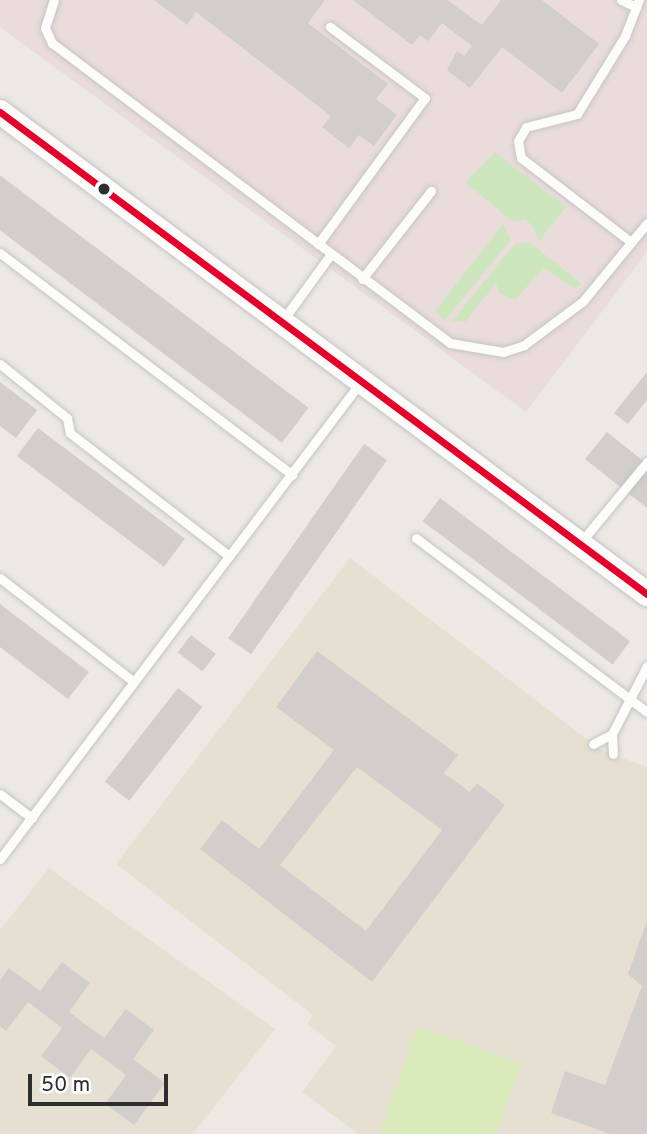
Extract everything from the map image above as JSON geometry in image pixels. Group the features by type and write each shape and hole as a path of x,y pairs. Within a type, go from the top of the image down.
{"main road":[{"path":"2,118 363,379 647,594"}],"lane":[{"path":"54,0 45,28 52,43 450,343 503,352 524,345 583,301 647,223"},
{"path":"621,0 638,3 592,96 577,114 526,127 518,141 522,159 631,242"},
{"path":"318,244 425,98 330,27"},
{"path":"362,279 431,191"},
{"path":"0,253 292,475"},
{"path":"283,320 331,254"},
{"path":"0,364 67,418 70,433 229,556"},
{"path":"0,859 363,379"},
{"path":"580,543 647,462"},
{"path":"416,538 647,712"},
{"path":"0,578 133,681"},
{"path":"613,754 612,734 647,666"},
{"path":"593,744 612,734"},
{"path":"0,794 32,818"}],"shaded area":[{"path":"0,0 647,0 647,252 526,412 0,27"},
{"path":"350,558 601,750 647,767 647,1134 358,1134 302,1092 336,1046 307,1024 313,1015 116,864"},
{"path":"49,868 275,1029 193,1134 0,1134 0,930"}],"green space":[{"path":"495,152 566,207 539,241 532,225 524,219 513,222 465,182"},
{"path":"503,224 511,240 445,320 435,311"},
{"path":"529,242 581,283 576,289 543,268 515,300 499,293 496,283 465,322 452,321 515,244"},
{"path":"417,1027 521,1063 496,1134 380,1134"}],"building":[{"path":"154,0 325,0 308,23 388,84 376,99 397,115 374,146 359,135 349,148 322,127 331,116 196,12 187,25"},
{"path":"353,0 447,0 482,25 501,0 542,0 599,44 562,93 502,47 470,88 447,70 457,51 464,56 472,46 442,23 428,41 420,35 412,45"},
{"path":"1,176 308,408 282,443 0,230"},
{"path":"647,372 647,400 628,424 614,413"},
{"path":"0,382 37,410 16,438 0,426"},
{"path":"38,428 185,539 164,567 17,456"},
{"path":"607,432 647,464 647,508 585,459"},
{"path":"364,444 387,460 251,654 228,638"},
{"path":"440,498 630,641 613,664 423,521"},
{"path":"0,604 89,672 68,699 0,647"},
{"path":"191,635 216,654 203,671 178,653"},
{"path":"317,651 458,755 444,773 470,792 477,783 505,805 372,982 200,849 222,820 259,849 334,750 276,707","holes":["357,767 442,830 366,931 280,865"]},
{"path":"178,688 202,707 129,801 105,782"},
{"path":"647,921 647,1134 610,1134 551,1113 565,1071 605,1085 642,986 628,974"},
{"path":"62,962 90,983 69,1012 104,1038 126,1009 154,1030 133,1059 165,1083 134,1125 105,1104 126,1075 91,1049 70,1078 41,1056 62,1028 28,1002 6,1031 0,1026 0,980 9,968 40,991"}],"transit line":[{"path":"0,112 647,594"}]}
